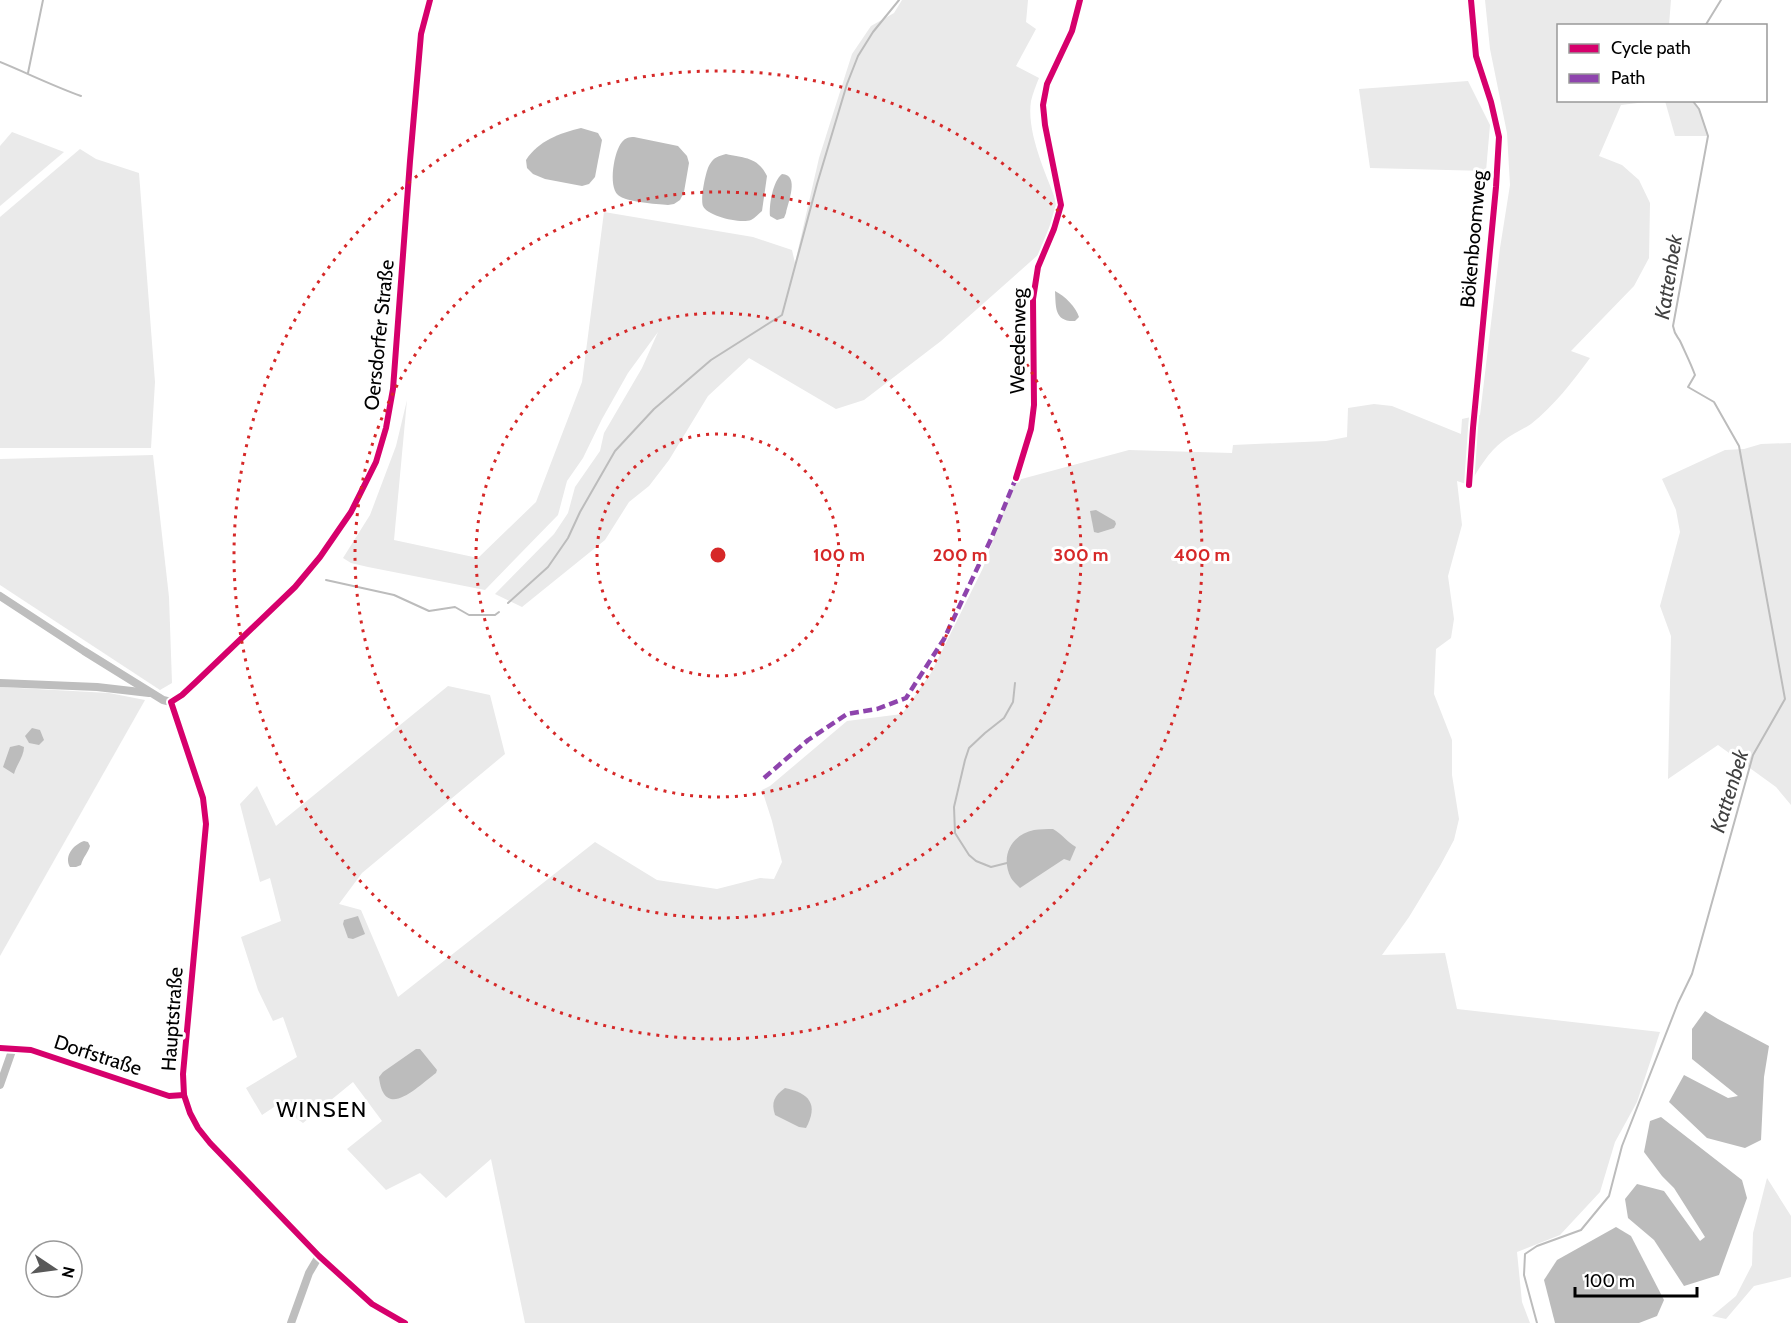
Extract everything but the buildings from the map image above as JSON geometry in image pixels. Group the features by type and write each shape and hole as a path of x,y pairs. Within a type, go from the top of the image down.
{"street":[{"name":"Oersdorfer Straße","path":"171,702 197,681 294,587 320,557 351,512 376,462 386,428 393,389 421,34 430,0"},
{"name":"Weedenweg","path":"1016,478 1031,429 1034,405 1033,299 1035,283 1038,267 1061,205 1043,105 1047,84 1072,31 1080,0"},
{"name":"Bökenboomweg","path":"1469,485 1499,137 1491,102 1476,56 1471,0"},
{"path":"0,596 152,694 171,702"},
{"path":"0,683 97,687 152,694"},
{"name":"Hauptstraße","path":"171,702 202,798 206,824 184,1052 184,1095 190,1113 210,1143 319,1256 372,1304 405,1323"},
{"name":"Dorfstraße","path":"0,1048 31,1050 169,1096 184,1095"},
{"path":"0,1085 13,1048"},
{"path":"291,1323 309,1273 319,1256"}],"shaded area":[{"path":"902,0 1028,0 1026,22 1036,29 1016,66 1039,78 1031,101 1032,127 1038,154 1058,206 1039,254 941,341 864,400 836,409 749,358 708,396 669,460 649,486 629,502 605,540 522,607 495,594 554,534 568,513 575,487 600,451 604,433 642,368 658,332 628,373 583,458 567,481 558,515 485,590 368,567 351,563 343,558 370,515 396,446 407,400 394,540 478,558 536,502 582,382 604,212 753,237 792,250 795,263 819,158 852,54 871,26 894,13"},
{"path":"1485,0 1671,0 1669,24 1557,24 1557,102 1646,102 1621,105 1599,156 1622,165 1639,180 1650,203 1649,258 1634,286 1571,351 1590,358 1563,393 1531,424 1498,445 1484,461 1469,485 1457,481 1462,525 1448,576 1454,619 1451,638 1436,649 1434,694 1452,740 1452,775 1459,819 1454,840 1440,866 1409,917 1382,955 1445,953 1457,1009 1660,1032 1637,1102 1615,1142 1600,1192 1560,1235 1517,1252 1522,1302 1530,1323 525,1323 491,1159 446,1198 420,1173 386,1190 347,1149 382,1121 353,1082 303,1123 277,1105 262,1115 246,1088 297,1057 283,1017 273,1021 258,990 241,937 281,921 270,878 260,882 240,804 257,786 276,826 448,686 490,695 505,754 362,873 339,904 361,910 398,997 595,842 657,880 717,889 760,878 774,879 782,862 762,790 770,786 847,721 902,714 931,673 983,568 1014,481 1129,450 1232,453 1233,445 1326,441 1347,437 1348,408 1374,404 1392,406 1461,434 1462,419 1480,415 1510,185 1507,133 1490,49"},
{"path":"1468,81 1490,125 1486,171 1370,168 1359,89"},
{"path":"1665,102 1693,102 1699,109 1708,136 1675,136"},
{"path":"581,128 598,133 602,140 595,177 589,184 582,186 545,179 533,174 527,168 526,160 543,143 565,132"},
{"path":"12,132 64,152 0,206 0,146"},
{"path":"634,137 678,146 687,156 689,163 684,192 680,200 674,204 634,201 618,195 615,191 613,168 619,146 627,138"},
{"path":"80,149 96,159 139,173 155,382 151,448 0,448 0,217"},
{"path":"726,154 755,162 767,176 762,211 751,220 739,221 724,218 711,213 703,206 703,191 708,167 715,158"},
{"path":"782,174 790,179 792,190 784,218 777,220 770,216 770,205 774,187"},
{"path":"1055,291 1075,309 1079,317 1075,321 1063,319 1057,312"},
{"path":"1791,443 1791,805 1776,787 1718,745 1668,779 1671,636 1660,606 1680,532 1676,510 1662,479 1725,450 1744,449 1761,444"},
{"path":"153,455 169,597 172,683 160,690 0,585 0,459"},
{"path":"1096,510 1115,521 1114,528 1094,532 1090,511"},
{"path":"0,687 109,693 145,700 0,956"},
{"path":"32,728 40,730 44,740 39,745 29,743 25,736"},
{"path":"19,745 24,747 24,750 14,774 3,767 10,747"},
{"path":"1053,829 1076,847 1070,861 1064,859 1020,888 1011,878 1008,870 1007,854 1010,848 1019,837 1026,833"},
{"path":"84,841 90,846 81,865 70,867 68,859 71,851"},
{"path":"358,916 365,934 353,939 348,938 343,924 344,920"},
{"path":"1705,1011 1769,1046 1764,1077 1761,1140 1745,1148 1707,1138 1669,1102 1684,1075 1728,1098 1738,1096 1692,1059 1692,1029"},
{"path":"416,1049 420,1049 437,1070 436,1073 402,1097 394,1099 387,1097 382,1090 379,1077"},
{"path":"785,1088 800,1093 809,1101 812,1112 806,1128 775,1115 774,1100"},
{"path":"1661,1117 1742,1180 1747,1198 1719,1275 1684,1286 1654,1240 1628,1218 1625,1199 1637,1184 1664,1191 1700,1241 1705,1237 1674,1188 1644,1152 1650,1121"},
{"path":"1767,1178 1791,1216 1791,1277 1754,1286 1726,1319 1712,1316 1736,1296 1752,1265 1753,1233"},
{"path":"1616,1227 1631,1236 1664,1300 1657,1316 1639,1323 1555,1323 1544,1280 1557,1260"}],"waterway":[{"path":"28,73 43,0"},
{"path":"508,603 548,567 568,538 580,512 615,451 654,409 711,360 782,315 847,84 858,56 873,32 899,0"},
{"name":"Kattenbek","path":"1706,24 1721,0"},
{"path":"0,62 81,96"},
{"name":"Kattenbek","path":"1537,1323 1524,1275 1525,1254 1537,1246 1581,1230 1609,1196 1622,1146 1678,1003 1692,974 1753,755 1785,699 1739,446 1714,402 1688,387 1695,375 1673,326 1708,136 1699,109 1694,102"},
{"path":"326,580 394,595 429,611 455,607 469,615 495,615 499,612"},
{"path":"1007,863 991,867 976,861 969,855 955,833 954,807 969,748 1004,718 1013,702 1015,683"}],"marked path":[{"path":"764,778 808,740 847,714 877,709 906,698 944,639 991,539 1016,478"}],"cycle path":[{"path":"405,1323 372,1304 319,1256 210,1143 190,1113 184,1095 183,1074 206,824 203,798 171,702 182,695 295,587 320,557 351,512 376,462 386,428 393,389 421,34 430,0"},
{"path":"1016,478 1031,429 1034,405 1033,299 1038,267 1061,205 1043,105 1047,84 1072,31 1080,0"},
{"path":"1469,485 1499,137 1491,102 1476,56 1471,0"},
{"path":"0,1048 31,1050 169,1096 184,1095"}],"district":[{"name":"WINSEN","path":"322,1109"}]}
